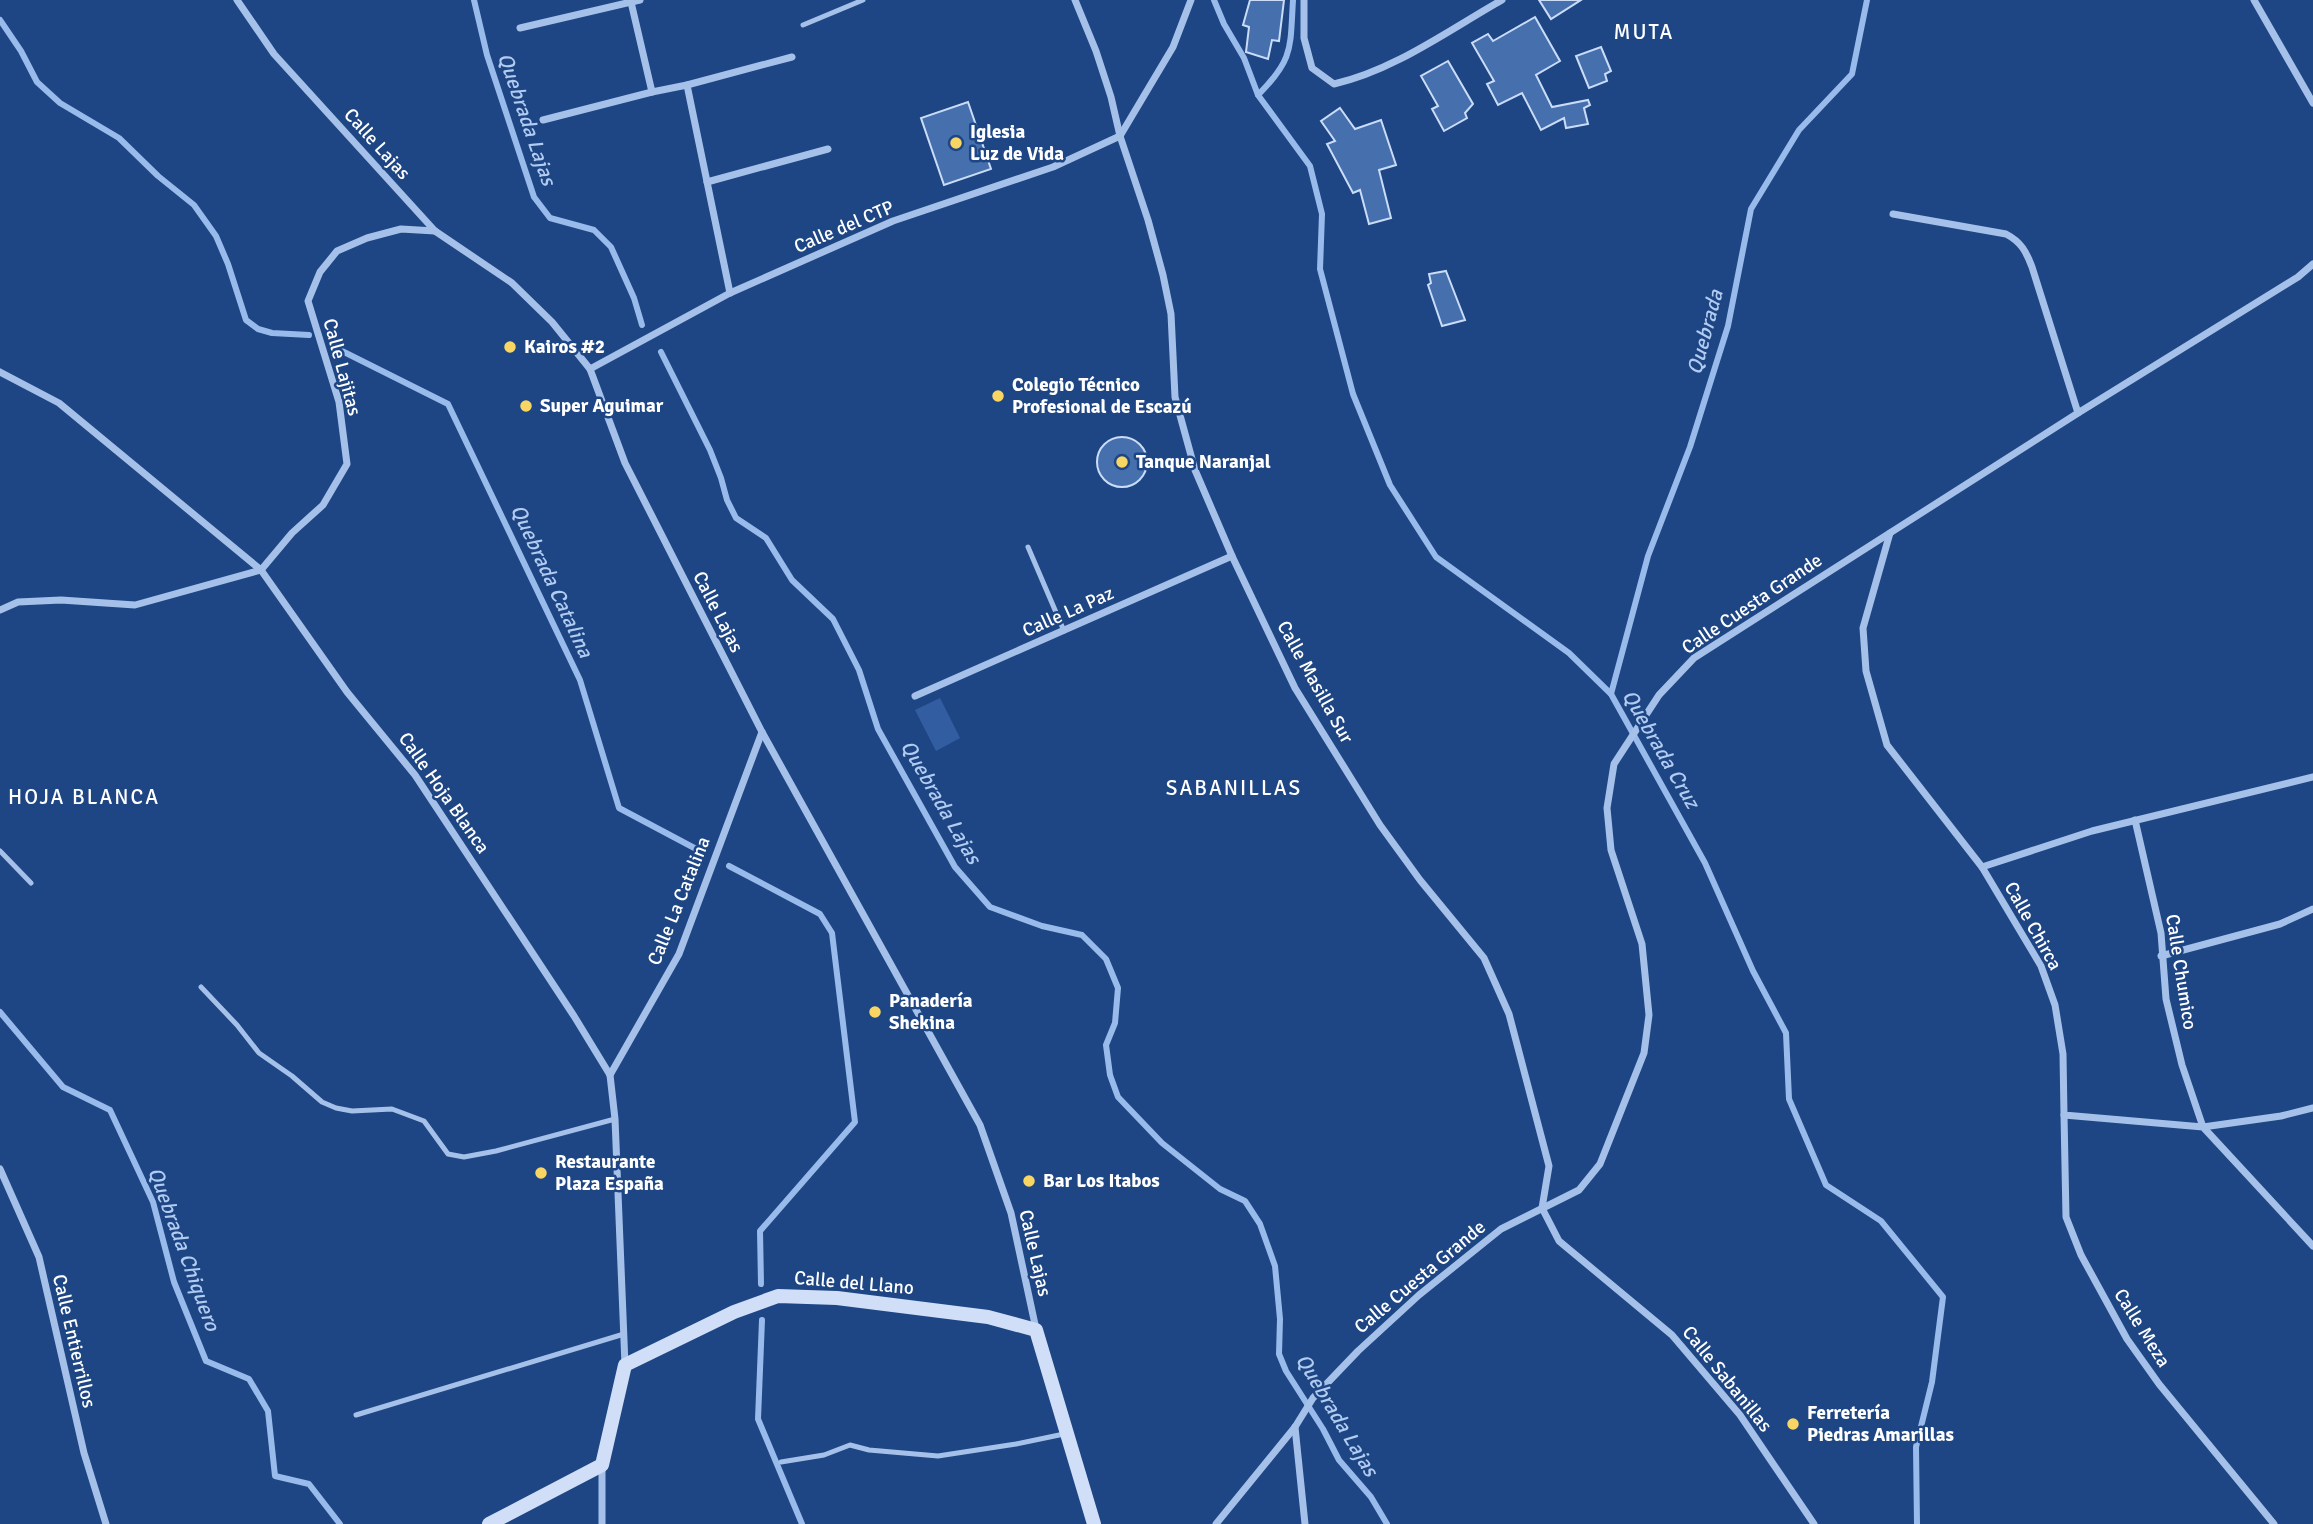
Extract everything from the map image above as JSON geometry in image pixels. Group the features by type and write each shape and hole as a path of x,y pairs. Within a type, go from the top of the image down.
{"main road":[{"name":"Calle del Llano","path":"625,1364 734,1312 778,1296 837,1298 988,1317 1036,1330"},
{"path":"1036,1330 1092,1523"},
{"path":"489,1524 602,1465 625,1364"}],"street":[{"name":"Calle Lajas","path":"237,0 274,54 435,231 512,283 552,321 590,369 625,463 762,732 980,1125 1011,1213 1036,1330"},
{"path":"520,27 640,0"},
{"name":"Calle Masilla Sur","path":"1075,0 1111,97 1120,136 1163,275 1171,314 1175,397 1195,470 1232,556 1295,688 1373,814 1420,880 1484,958 1509,1014 1549,1166 1542,1209"},
{"path":"1120,136 1173,47 1191,0"},
{"path":"1304,0 1304,38 1312,68 1334,84 1357,79 1384,67 1502,0"},
{"path":"2254,0 2313,103"},
{"path":"631,2 652,92"},
{"path":"543,120 792,57"},
{"path":"687,85 730,293"},
{"name":"Calle del CTP","path":"590,369 730,293 893,221 1053,167 1120,136"},
{"path":"707,182 828,149"},
{"path":"1893,214 2006,234 2018,241 2035,274 2078,412"},
{"name":"Calle Lajitas","path":"261,570 292,533 323,505 347,464 339,401 308,301 320,272 338,251 367,238 401,229 435,231"},
{"name":"Calle Cuesta Grande","path":"1216,1524 1295,1427 1313,1398 1357,1351 1419,1295 1501,1229 1579,1189 1600,1164 1644,1053 1649,1015 1642,944 1611,850 1607,808 1614,764 1659,695 1693,659 2078,412 2298,277 2313,264"},
{"name":"Calle Hoja Blanca","path":"0,372 59,403 261,570 347,692 415,775 574,1016 610,1075 615,1119 625,1364"},
{"name":"Calle Chirca","path":"1890,533 1863,628 1866,671 1887,746 1982,867 2041,966 2055,1005 2063,1054 2064,1115"},
{"name":"Calle La Paz","path":"915,696 1232,556"},
{"path":"0,610 18,602 61,600 135,605 261,570"},
{"name":"Calle La Catalina","path":"610,1075 679,954 762,732"},
{"path":"1982,867 2092,831 2313,777"},
{"name":"Calle Chumico","path":"2135,820 2161,933 2166,999 2182,1065 2203,1127"},
{"path":"2161,956 2280,924 2313,909"},
{"path":"2064,1115 2203,1127 2313,1108"},
{"name":"Calle Meza","path":"2064,1115 2066,1217 2081,1255 2127,1339 2159,1384 2274,1524"},
{"path":"2203,1127 2313,1246"},
{"name":"Calle Entierrillos","path":"1,1171 39,1257 84,1453 106,1524"},
{"name":"Calle Sabanillas","path":"1542,1209 1559,1241 1672,1335 1740,1415 1814,1524"},
{"path":"1295,1427 1305,1524"},
{"path":"602,1465 602,1524"}],"lane":[{"path":"803,25 863,0"},
{"path":"1028,547 1064,631"},
{"path":"0,852 31,883"},
{"path":"201,987 259,1053 292,1076 322,1102 352,1111 392,1109 424,1121 448,1154 464,1157 496,1151 615,1119"},
{"path":"356,1415 624,1334"},
{"path":"781,1462 824,1455 850,1445 869,1450 938,1456 1067,1433"}],"shaded area":[{"path":"940,698 960,738 936,751 915,710"}],"building":[{"path":"1250,0 1284,0 1279,41 1272,40 1268,59 1246,52 1249,27 1243,25"},
{"path":"1539,0 1581,0 1551,19"},
{"path":"1535,17 1560,61 1536,75 1552,107 1588,100 1590,105 1584,108 1588,124 1566,128 1564,118 1541,130 1522,93 1498,105 1487,84 1494,81 1472,43 1488,34 1493,41"},
{"path":"1601,47 1611,71 1605,74 1607,81 1589,88 1576,56"},
{"path":"1448,61 1473,104 1465,113 1467,118 1444,131 1432,109 1438,106 1421,76"},
{"name":"Iglesia Luz de Vida","path":"968,102 991,169 944,185 921,118"},
{"path":"1340,108 1355,129 1381,120 1396,165 1379,170 1391,218 1369,224 1360,190 1353,193 1327,144 1335,141 1321,121"},
{"path":"1446,271 1465,320 1442,326 1428,285 1431,283 1429,274"},
{"name":"Tanque Naranjal","path":"1122,437 1139,445 1147,462 1139,479 1122,487 1105,479 1097,462 1105,445"}],"waterway":[{"name":"Quebrada Lajas","path":"474,0 487,55 534,197 550,218 594,230 611,247 634,298 642,325"},
{"name":"Quebrada Cruz","path":"1214,0 1224,24 1244,58 1258,95 1310,166 1322,214 1320,269 1353,394 1390,485 1436,557 1569,653 1611,694 1705,863 1753,971 1786,1033 1789,1099 1826,1185 1881,1221 1943,1297 1932,1382 1916,1447 1917,1524"},
{"path":"1258,95 1278,72 1288,52 1293,0"},
{"name":"Quebrada","path":"1611,694 1648,556 1690,447 1728,326 1751,209 1799,130 1852,74 1867,0"},
{"name":"Quebrada Catalina","path":"0,20 21,51 37,82 60,103 119,138 158,176 194,205 216,236 246,320 258,329 272,333 309,335"},
{"name":"Quebrada Catalina","path":"338,349 448,404 580,680 619,808 700,851"},
{"name":"Quebrada Lajas","path":"661,352 710,450 736,518 766,538 792,580 833,619 859,670 878,729 955,867 990,907 1042,926 1082,935 1106,959 1118,988 1115,1023 1106,1045 1110,1075 1118,1097 1162,1143 1220,1189 1245,1201 1260,1224 1275,1266 1280,1319 1279,1354 1286,1371 1323,1429 1339,1460 1371,1497 1387,1524"},
{"name":"Quebrada Catalina","path":"729,866 820,914 832,933 855,1122 760,1231 761,1284"},
{"name":"Quebrada Chiquero","path":"0,1012 63,1087 110,1110 153,1202 174,1282 206,1361 249,1379 268,1411 275,1476 309,1484 340,1524"},
{"name":"Quebrada Catalina","path":"762,1320 758,1419 802,1524"}],"place":[{"name":"Iglesia Luz de Vida","path":"956,143"},
{"name":"Kairos #2","path":"510,347"},
{"name":"Colegio Técnico Profesional de Escazú","path":"998,396"},
{"name":"Super Aguimar","path":"526,406"},
{"name":"Tanque Naranjal","path":"1122,462"},
{"name":"Panadería Shekina","path":"875,1012"},
{"name":"Restaurante Plaza España","path":"541,1173"},
{"name":"Bar Los Itabos","path":"1029,1181"},
{"name":"Ferretería Piedras Amarillas","path":"1793,1424"}],"district":[{"name":"MUTA","path":"1644,32"},
{"name":"SABANILLAS","path":"1234,788"},
{"name":"HOJA BLANCA","path":"84,797"}]}
